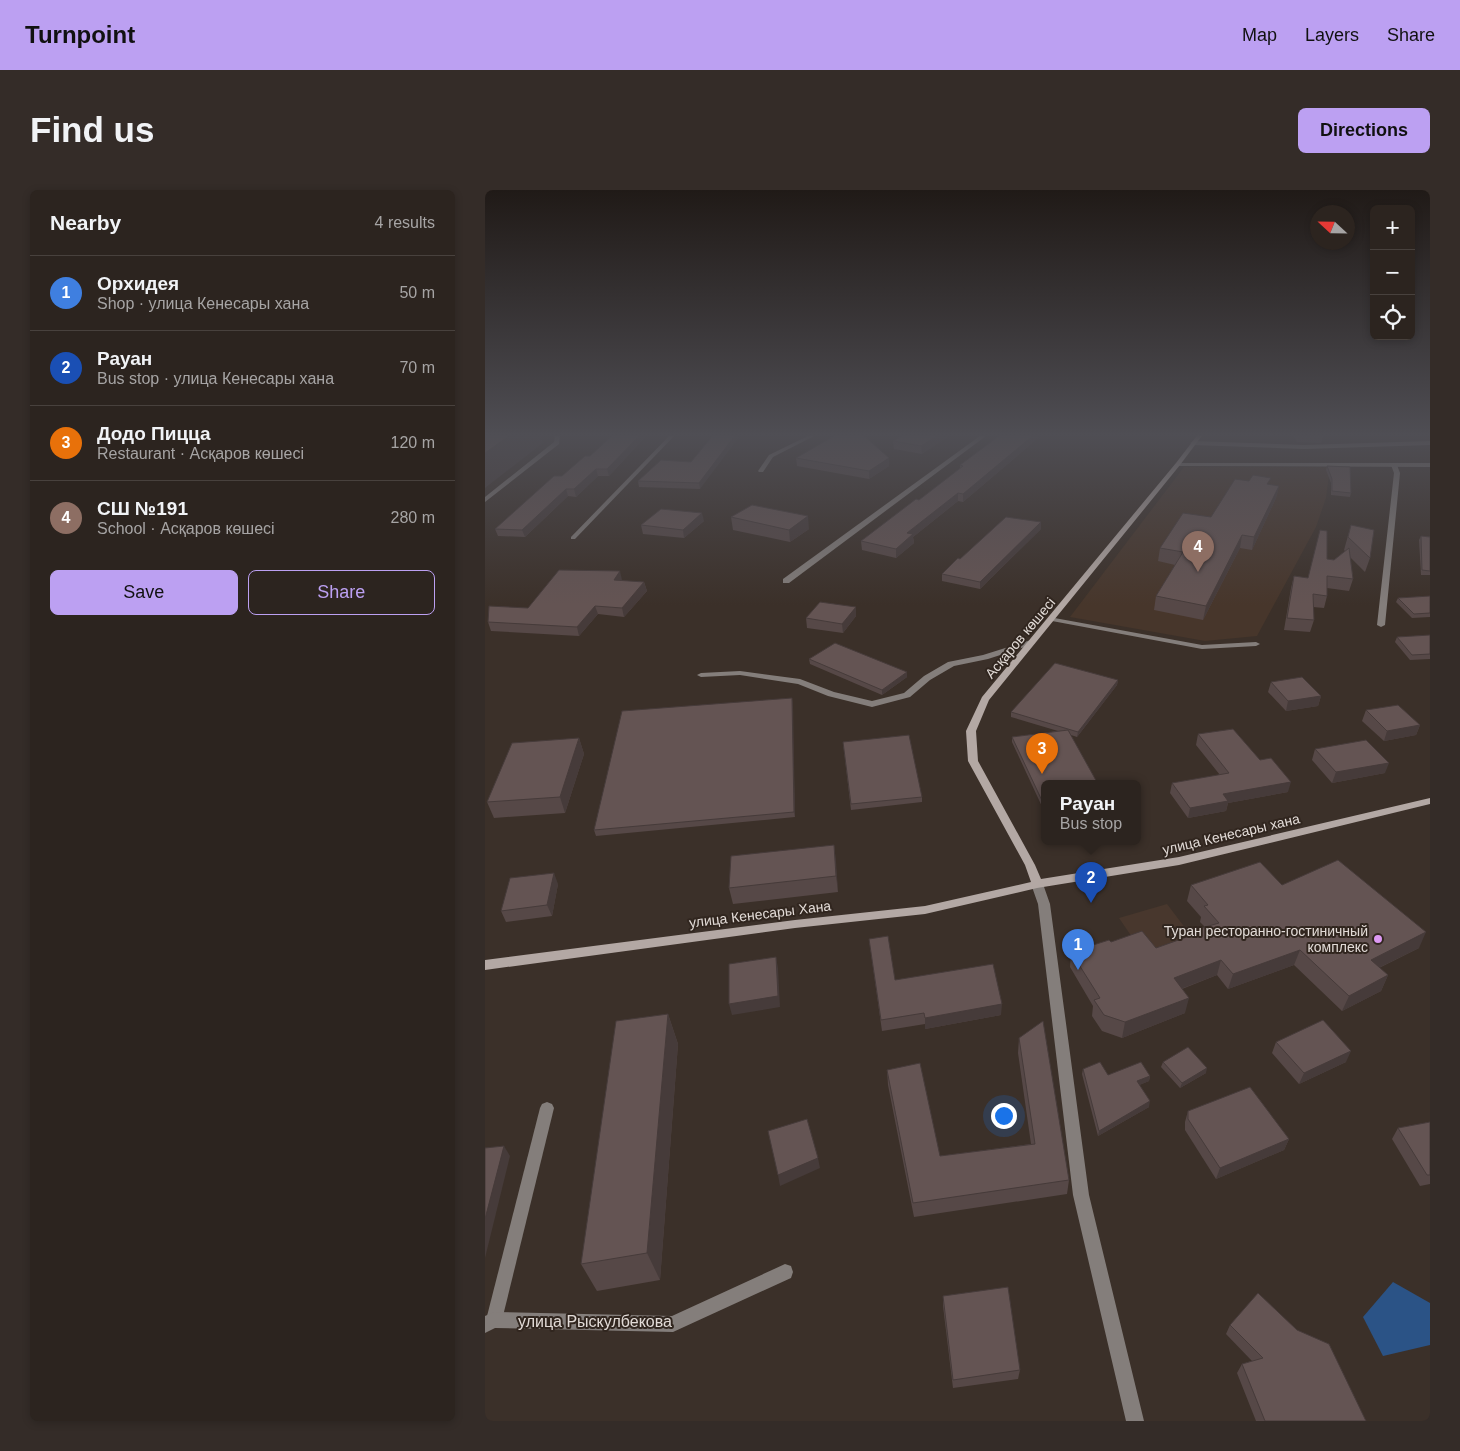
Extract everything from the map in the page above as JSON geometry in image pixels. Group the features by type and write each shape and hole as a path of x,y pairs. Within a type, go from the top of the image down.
{"street":[{"path":"485,500 497,490"},
{"path":"573,538 618,490"},
{"path":"786,581 908,490"},
{"name":"Асқаров көшесі","path":"1037,884 1030,865 973,761 971,731 985,699 1157,490"},
{"path":"1381,625 1395,490"},
{"path":"1052,619 1201,647 1256,644"},
{"path":"701,675 740,673 800,682 831,694 872,704 907,695 927,678 951,664 985,657 1031,642"},
{"name":"улица Кенесары хана","path":"1037,884 1179,861 1430,801"},
{"path":"1037,884 1043,904 1081,1195 1135,1421"},
{"name":"улица Кенесары Хана","path":"485,966 795,924 925,910 1037,884"},
{"path":"490,1323 547,1108"},
{"name":"улица Рыскулбекова","path":"490,1323 673,1324 785,1272"}],"shaded area":[{"path":"1166,490 1327,490 1316,527 1257,636 1205,641 1070,617"},
{"path":"1167,904 1195,941 1158,953 1146,936 1134,940 1119,918"}],"water":[{"path":"1393,1282 1430,1303 1430,1345 1383,1356 1363,1317"}],"building":[{"path":"538,490 564,490 522,530 495,529"},
{"path":"931,490 967,490 963,494 958,493 907,533 913,534 896,549 861,541 916,499 919,500"},
{"path":"1228,490 1277,490 1254,537 1242,535 1206,606 1156,596 1183,552 1160,548 1183,513 1211,517"},
{"path":"1351,490 1351,493 1332,491"},
{"path":"752,505 808,516 789,530 731,517"},
{"path":"661,509 702,513 683,530 641,525"},
{"path":"1006,517 1041,522 980,582 942,574 958,558 960,559"},
{"path":"1351,525 1374,530 1370,558 1348,537"},
{"path":"1320,530 1327,531 1327,559 1334,560 1349,548 1353,579 1327,576 1327,596 1313,594 1314,620 1287,618 1294,576 1308,578"},
{"path":"1421,536 1430,537 1430,571 1422,570"},
{"path":"559,570 620,571 614,580 644,582 622,608 595,606 577,627 488,622 489,606 528,608"},
{"path":"1430,596 1430,613 1414,614 1398,598"},
{"path":"820,602 856,607 842,624 806,618"},
{"path":"1430,635 1430,654 1412,655 1397,637"},
{"path":"835,643 907,672 882,690 809,659"},
{"path":"1055,663 1118,680 1078,732 1011,712"},
{"path":"1302,677 1321,696 1288,701 1271,682"},
{"path":"792,698 794,812 594,830 622,711"},
{"path":"1398,705 1420,725 1387,731 1366,710"},
{"path":"1233,729 1260,760 1271,758 1291,782 1223,794 1228,801 1190,808 1172,783 1229,773 1198,734"},
{"path":"1068,730 1096,780 1041,780 1041,799 1012,737"},
{"path":"909,735 922,797 851,804 843,742"},
{"path":"579,738 560,797 487,802 512,743"},
{"path":"1366,740 1389,763 1336,772 1315,749"},
{"path":"834,845 836,876 729,888 731,856"},
{"path":"1338,860 1426,932 1371,960 1388,975 1349,996 1300,950 1233,974 1221,960 1174,978 1189,998 1125,1022 1104,1015 1094,1000 1100,998 1071,952 1109,940 1111,942 1142,931 1156,948 1201,932 1198,929 1219,923 1204,906 1208,905 1191,885 1260,862 1282,885"},
{"path":"554,873 547,905 501,911 510,878"},
{"path":"888,936 895,980 993,964 1002,1004 925,1018 924,1013 881,1020 869,939"},
{"path":"776,957 778,996 729,1004 729,964"},
{"path":"668,1014 647,1253 581,1264 616,1021"},
{"path":"1323,1020 1351,1051 1304,1073 1276,1042"},
{"path":"1043,1021 1069,1180 913,1203 887,1070 920,1063 940,1156 1035,1144 1019,1038"},
{"path":"1188,1047 1207,1068 1182,1083 1163,1062"},
{"path":"1100,1062 1108,1075 1141,1062 1150,1076 1137,1081 1150,1101 1099,1131 1083,1069"},
{"path":"1250,1087 1289,1139 1220,1168 1188,1119 1188,1111"},
{"path":"807,1119 818,1158 778,1175 768,1131"},
{"path":"1430,1122 1430,1175 1427,1175 1398,1128"},
{"path":"504,1146 485,1219 485,1148"},
{"path":"1008,1287 1020,1370 953,1380 943,1296"},
{"path":"1258,1293 1297,1330 1329,1344 1366,1421 1265,1421 1242,1364 1263,1358 1230,1325"}],"place":[{"name":"СШ №191","path":"1198,572"},
{"name":"Додо Пицца","path":"1042,774"},
{"name":"Рауан","path":"1091,903"},
{"name":"Туран ресторанно-гостиничный комплекс","path":"1378,939"},
{"name":"Орхидея","path":"1078,970"}]}
